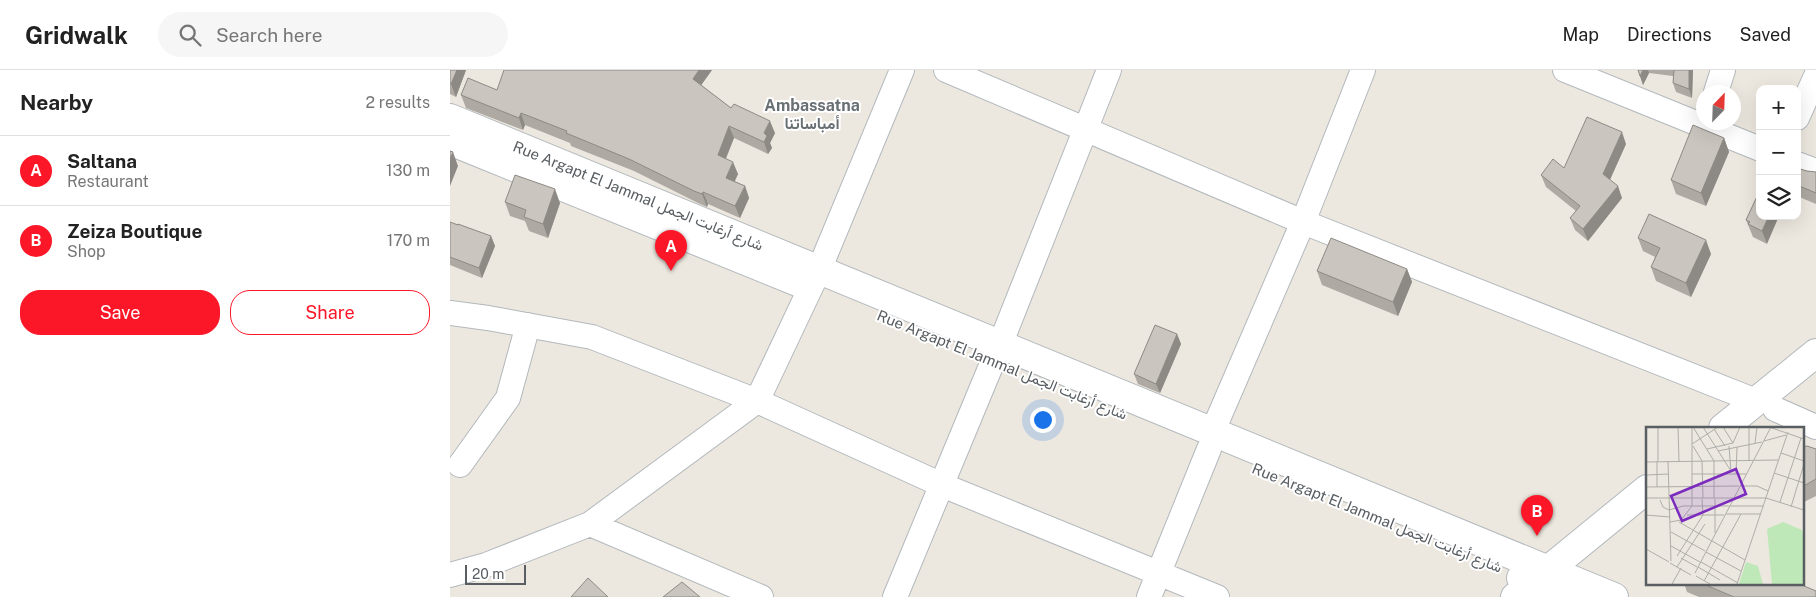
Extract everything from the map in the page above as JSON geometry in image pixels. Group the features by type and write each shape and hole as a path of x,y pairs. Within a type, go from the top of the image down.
{"street":[{"path":"450,576 486,565 590,524 757,401 815,279 902,70"},
{"path":"946,70 1303,222 1816,427"},
{"path":"895,597 996,353 1109,70"},
{"path":"1149,597 1211,441 1303,222 1363,70"},
{"path":"1565,70 1696,120"},
{"path":"1801,109 1816,76"},
{"name":"Rue Argapt El Jammal شارع أرغابت الجمل","path":"450,118 815,279"},
{"path":"1719,130 1756,147"},
{"name":"Rue Argapt El Jammal شارع أرغابت الجمل","path":"450,141 815,279 1211,441 1547,587 1614,597"},
{"path":"1801,166 1816,172"},
{"path":"450,313 592,337 757,401 942,485 1216,597"},
{"path":"460,465 508,398 528,325"},
{"path":"1752,427 1765,406 1816,353"},
{"path":"1725,427 1816,376"},
{"path":"1547,587 1646,490"},
{"path":"1547,587 1646,513"},
{"path":"590,524 761,597"}],"building":[{"path":"450,70 457,70 451,84 450,84"},
{"path":"504,70 699,70 693,79 731,108 734,104 770,121 764,133 767,136 764,142 729,126 718,155 733,162 726,178 745,186 735,206 703,192 702,194 694,191 629,159 566,133 567,131 521,113 519,118 461,95 468,78 497,90"},
{"path":"1674,70 1689,70 1689,89 1673,83"},
{"path":"1587,117 1622,132 1603,174 1618,186 1583,229 1570,218 1580,206 1541,175 1553,159 1564,168"},
{"path":"1693,125 1696,126 1696,130 1705,130 1724,138 1701,193 1671,180"},
{"path":"1801,169 1816,172 1816,193 1801,187"},
{"path":"515,175 555,189 543,224 524,217 526,210 505,202"},
{"path":"1756,199 1756,220 1767,220 1762,231 1748,224 1750,222 1746,220"},
{"path":"1649,214 1706,240 1686,283 1651,267 1660,248 1638,238"},
{"path":"450,222 491,236 479,268 450,257"},
{"path":"1331,238 1407,269 1393,302 1317,271"},
{"path":"1155,325 1177,334 1156,384 1134,374"},
{"path":"1804,447 1816,449 1816,479 1804,486"},
{"path":"588,578 608,597 571,597"},
{"path":"682,582 700,597 663,597"},
{"path":"1703,584 1799,584 1816,591 1816,597 1734,597"}],"place":[{"name":"Saltana","path":"671,271"},
{"name":"Zeiza Boutique","path":"1537,536"}],"district":[{"name":"Ambassatna أمباساتنا","path":"812,114"}]}
